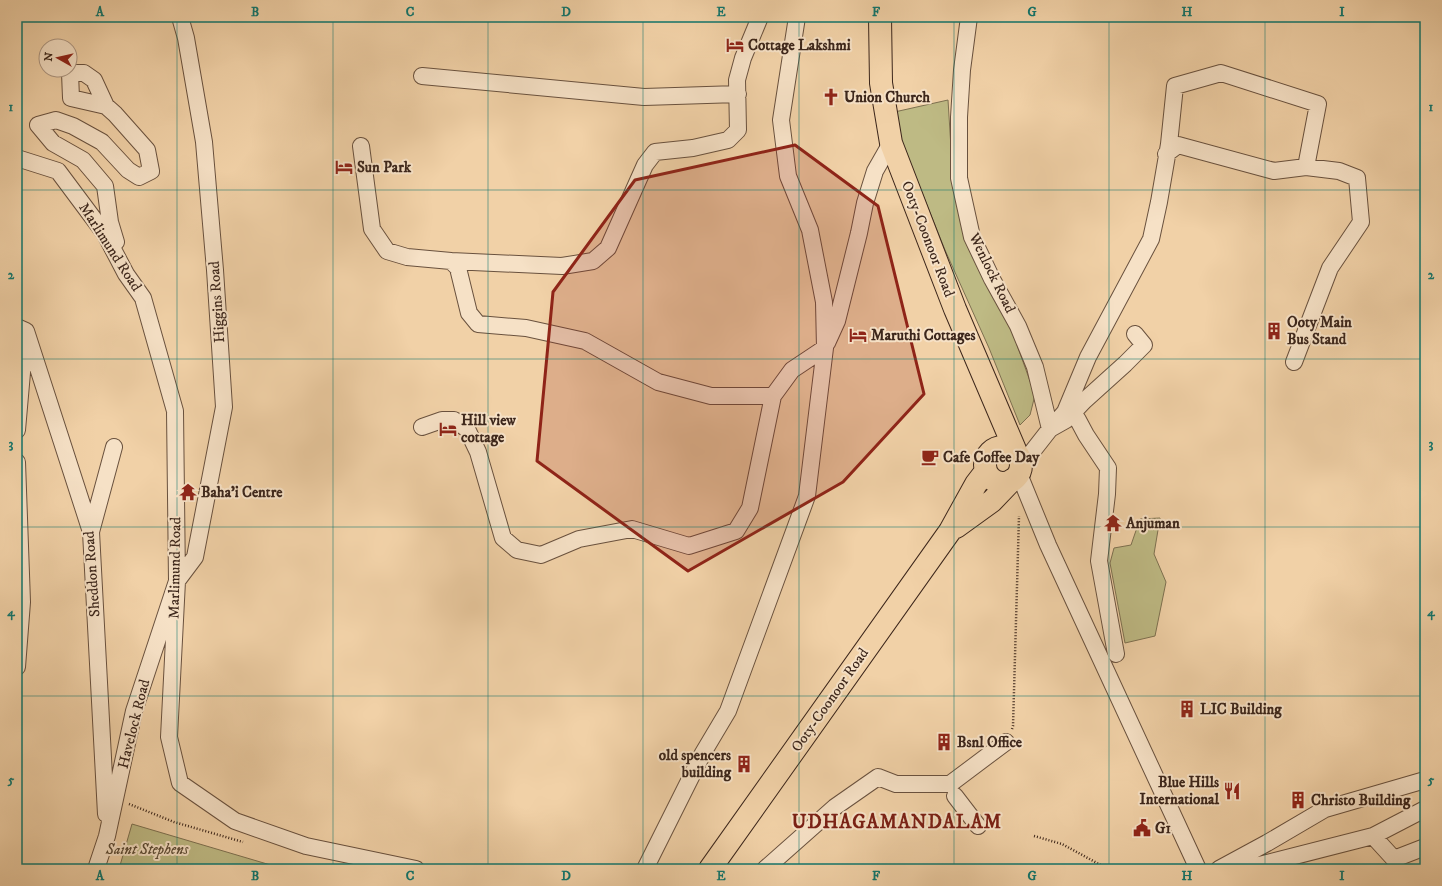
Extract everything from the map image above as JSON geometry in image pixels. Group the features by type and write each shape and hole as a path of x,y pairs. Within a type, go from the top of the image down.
{"highway":[{"name":"Ooty-Coonoor Road","path":"880,17 881,83 891,143 955,309 991,392 1017,468 992,501 950,531"},
{"path":"991,392 993,450"},
{"path":"1002,447 1017,468 1002,483 994,480 986,471 986,459 993,450 1002,447"},
{"name":"Ooty-Coonoor Road","path":"710,869 950,531 976,484 986,471"}],"street":[{"name":"Higgins Road","path":"177,581 195,557 224,407 204,142 186,38 180,17"},
{"path":"361,146 372,229 387,252 407,257 451,261 562,266 593,260 608,248 645,165 655,152 693,148 728,140 738,130 737,80 743,58 760,17"},
{"path":"645,869 703,753 728,711 807,496 825,348 824,302 810,230 788,176 781,120 797,17"},
{"name":"Wenlock Road","path":"969,17 962,70 959,117 959,178 972,237 992,279 1018,326 1033,360 1050,429"},
{"path":"1208,869 1204,867 1198,869 1048,545 1017,468 1065,412 1088,357 1151,239 1169,144 1176,86 1221,74 1318,104 1306,167"},
{"path":"422,76 644,97 738,94"},
{"path":"106,106 132,132 147,150 151,172 139,177 128,170 102,142 73,126 56,120 38,125 52,143 83,160 105,186 110,222 126,274"},
{"path":"422,427 442,420 454,420 466,429 478,452 503,538 517,550 541,555 579,539 632,529 689,546 736,531 750,508 773,396 792,370 825,348 837,321 874,171 891,143"},
{"path":"1166,154 1178,145 1274,171 1306,167 1339,171 1357,178 1361,222 1330,268 1294,362"},
{"name":"Marlimund Road","path":"17,158 58,171 105,234 126,274 143,298 175,411 177,581 169,737 180,783 235,822 306,846 416,869"},
{"path":"451,261 458,268 469,313 478,324 526,328 585,341 658,382 711,396 773,396"},
{"path":"17,430 21,329"},
{"name":"Sheddon Road","path":"21,329 91,532 107,836"},
{"path":"1050,429 1066,420 1084,400 1144,345 1135,334"},
{"path":"1073,413 1108,468 1107,494 1099,561 1116,654"},
{"path":"91,532 114,447"},
{"path":"17,462 22,602 17,667"},
{"name":"Havelock Road","path":"96,869 107,836 134,712 177,581"},
{"path":"765,869 835,807 878,777 896,784 950,784 1006,742"},
{"path":"1218,869 1267,843 1325,809 1425,780"},
{"path":"955,796 978,826"},
{"path":"1244,869 1373,836 1425,809"},
{"path":"1373,836 1394,859 1425,847"}],"path":[{"path":"1013,726 1019,509"},
{"path":"115,802 131,805 174,822 246,843"},
{"path":"1034,836 1062,844 1108,869"}],"highlighted area":[{"path":"795,145 878,206 924,394 843,482 688,571 537,461 553,292 635,180"}],"green space":[{"path":"948,100 952,164 1035,395 1030,415 1020,425 989,348 945,250 890,113"},
{"path":"1160,518 1154,554 1166,582 1155,636 1125,643 1110,563 1114,548 1131,545 1140,519"},
{"name":"Saint Stephens","path":"132,824 284,869 119,869"}],"place":[{"name":"Cottage Lakshmi","path":"735,45"},
{"name":"Union Church","path":"831,97"},
{"name":"Sun Park","path":"344,167"},
{"name":"Ooty Main Bus Stand","path":"1274,331"},
{"name":"Maruthi Cottages","path":"858,335"},
{"name":"Hill view cottage","path":"448,429"},
{"name":"Cafe Coffee Day","path":"930,457"},
{"name":"Baha'i Centre","path":"188,492"},
{"name":"Anjuman","path":"1113,523"},
{"name":"LIC Building","path":"1187,709"},
{"name":"Bsnl Office","path":"944,742"},
{"name":"old spencers building","path":"744,764"},
{"name":"Blue Hills International","path":"1232,791"},
{"name":"Christo Building","path":"1298,800"},
{"name":"G1","path":"1142,828"}],"district":[{"name":"UDHAGAMANDALAM","path":"897,822"}]}
